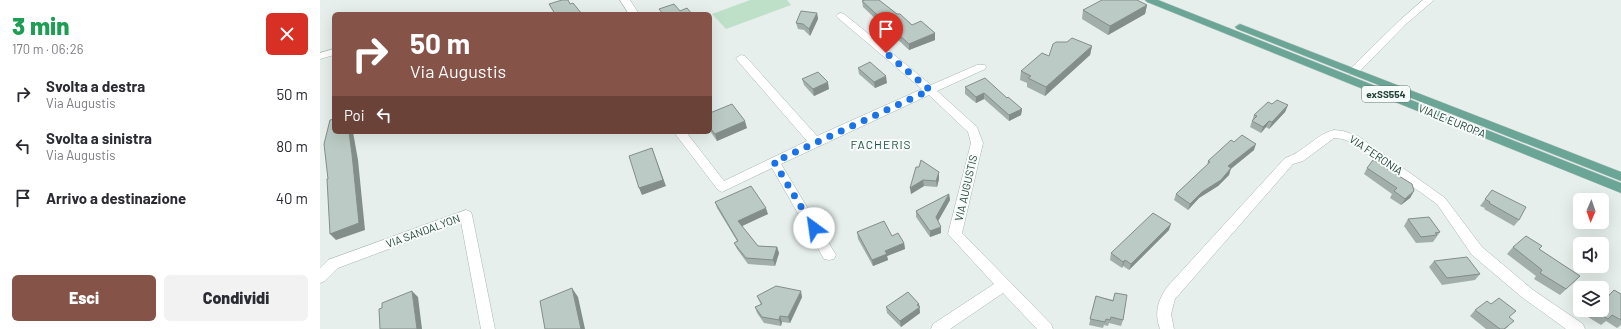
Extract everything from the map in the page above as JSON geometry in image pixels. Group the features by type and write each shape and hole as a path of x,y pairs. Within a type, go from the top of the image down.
{"main road":[{"name":"VIALE EUROPA","path":"1150,0 1621,188"},
{"name":"VIALE EUROPA","path":"1172,0 1621,177"}],"street":[{"path":"625,0 633,12"},
{"path":"1353,72 1403,22 1429,0"},
{"name":"VIA AUGUSTIS","path":"841,16 930,90 973,130 976,143 955,234 1003,286 1046,329"},
{"path":"320,56 332,53"},
{"path":"741,58 815,142"},
{"path":"682,134 722,187 815,142 981,66"},
{"name":"VIA FERONIA","path":"1167,329 1164,317 1165,301 1173,290 1289,161 1299,158 1331,135 1336,134 1346,135 1354,139 1441,201 1478,251 1528,294 1578,329"},
{"path":"774,162 829,255"},
{"name":"VIA SANDALYON","path":"320,277 333,264 466,215 488,329"},
{"path":"938,329 1003,286"}],"green space":[{"path":"750,0 787,0 791,5 726,29 712,14"}],"building":[{"path":"562,0 568,0 570,4 573,3 580,12 554,12 549,4"},
{"path":"879,0 897,14 900,14 912,25 921,21 935,33 909,44 862,1"},
{"path":"1102,0 1137,0 1147,5 1110,26 1083,10"},
{"path":"674,4 680,11 687,8 690,12 661,12 659,9"},
{"path":"801,11 817,13 809,29 803,24 796,23"},
{"path":"1072,38 1092,46 1046,87 1028,78 1031,76 1021,71 1042,53 1049,56 1053,44 1056,42 1067,42"},
{"path":"870,62 886,76 874,82 858,68"},
{"path":"818,72 828,82 813,89 802,79"},
{"path":"985,78 1007,98 1008,97 1022,109 1009,115 984,93 976,97 965,87"},
{"path":"1277,100 1288,105 1272,122 1269,121 1263,127 1252,121 1257,116 1254,115 1268,102 1272,104"},
{"path":"732,104 745,121 715,134 712,130 712,112"},
{"path":"330,120 332,120 332,134 349,134 359,223 330,234 328,179 324,144"},
{"path":"1242,135 1256,144 1228,166 1231,168 1221,180 1202,192 1190,204 1176,194 1231,140 1234,142"},
{"path":"652,148 663,180 639,188 629,156"},
{"path":"921,160 939,172 936,181 923,180 910,188 916,167 919,167"},
{"path":"1373,160 1412,184 1414,191 1405,199 1394,191 1397,188 1367,168"},
{"path":"751,186 766,208 738,221 758,246 777,247 773,260 746,258 734,243 738,241 715,202"},
{"path":"1492,190 1526,207 1519,220 1489,203 1490,202 1485,199"},
{"path":"949,194 936,217 941,227 930,231 916,211"},
{"path":"1153,213 1171,224 1131,264 1125,260 1123,262 1111,253"},
{"path":"1429,217 1440,232 1435,233 1437,235 1421,237 1408,219"},
{"path":"884,221 892,236 898,233 904,243 885,251 887,254 872,260 857,232"},
{"path":"1526,236 1542,246 1539,249 1573,271 1573,273 1580,276 1566,289 1540,273 1542,270 1513,247"},
{"path":"1467,257 1480,274 1447,278 1434,261"},
{"path":"776,286 801,291 788,317 780,316 779,320 762,317 755,307 762,304 757,296"},
{"path":"572,288 581,329 545,329 540,301"},
{"path":"1614,290 1621,294 1621,320 1612,315 1608,319 1605,317 1609,317 1609,295"},
{"path":"412,291 417,329 380,329 379,309 382,308 382,303"},
{"path":"908,292 920,307 900,321 886,307"},
{"path":"1115,293 1127,295 1123,320 1111,317 1110,320 1106,319 1105,322 1090,319 1096,296 1113,301"},
{"path":"1499,298 1516,311 1509,317 1514,321 1504,329 1500,329 1475,310 1487,301 1491,304"}],"district":[{"name":"FACHERIS","path":"881,145"}],"route":[{"path":"814,228 774,162 930,90 886,53"}]}
